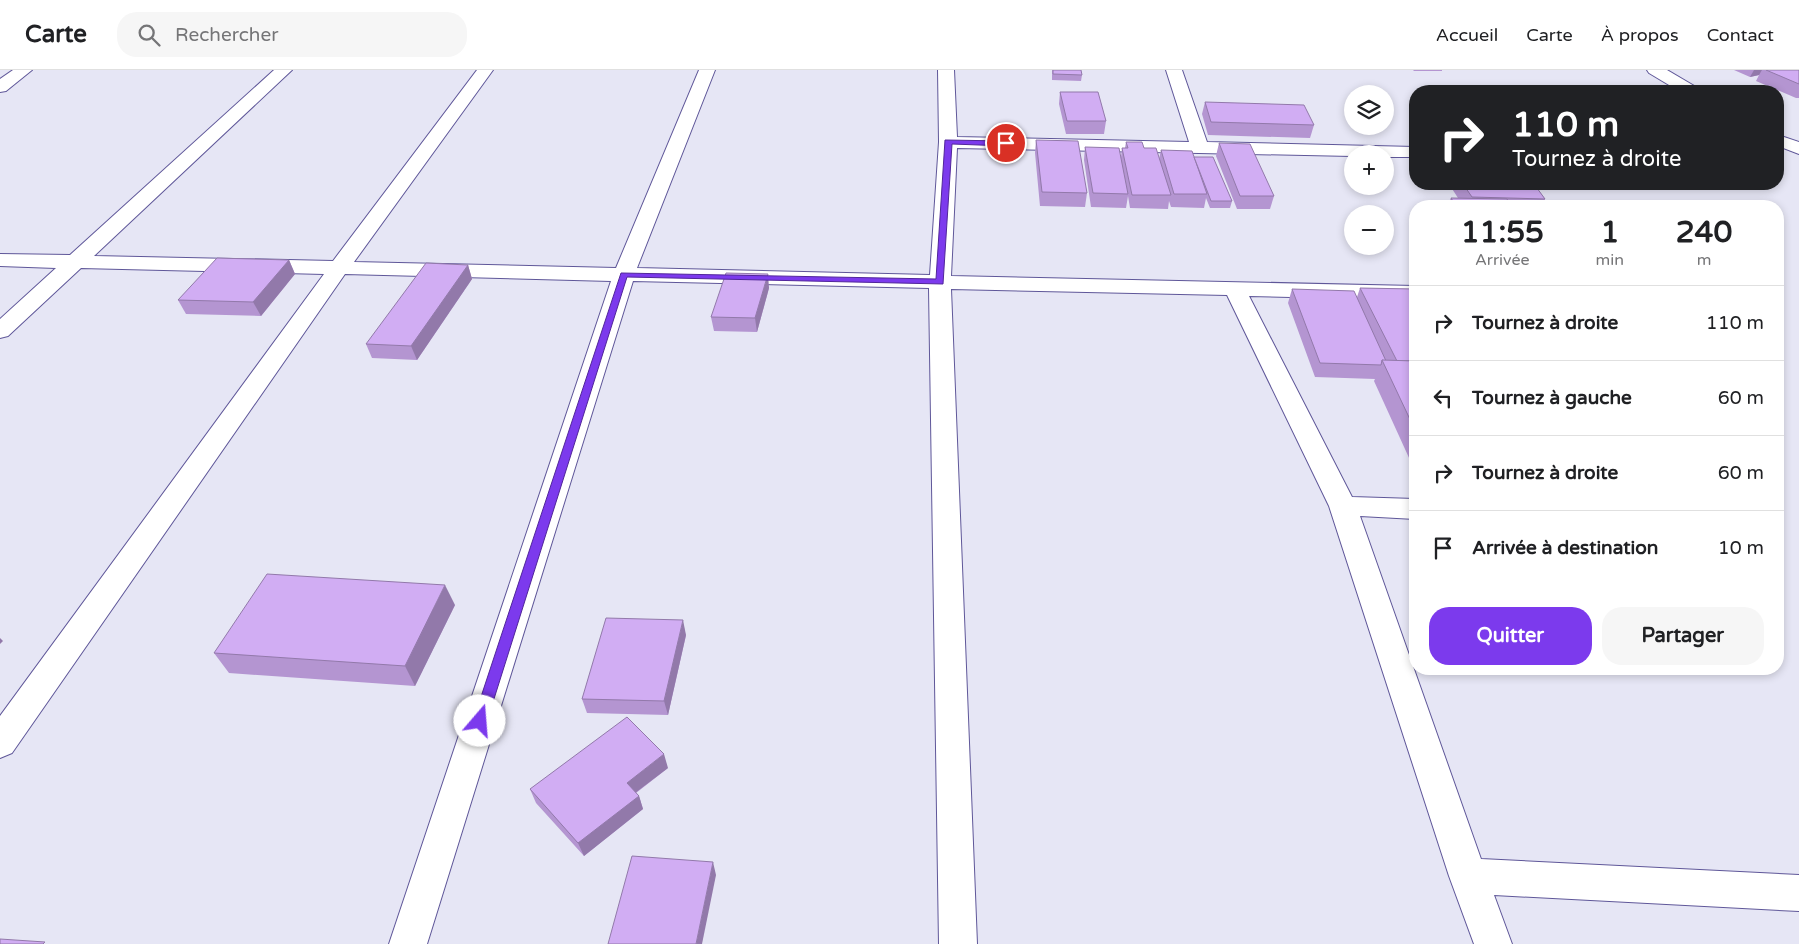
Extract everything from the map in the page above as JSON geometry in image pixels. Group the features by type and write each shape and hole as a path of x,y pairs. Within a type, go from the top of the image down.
{"street":[{"path":"0,87 24,70"},
{"path":"0,331 284,70"},
{"path":"0,743 339,268 485,70"},
{"path":"408,944 624,274 707,70"},
{"path":"946,70 948,142 940,282 958,944"},
{"path":"1174,70 1200,148"},
{"path":"1655,70 1680,85"},
{"path":"948,142 1409,152"},
{"path":"1784,143 1799,149"},
{"path":"0,260 1409,294"},
{"path":"1235,290 1343,506 1468,876 1493,944"},
{"path":"1343,506 1409,509"},
{"path":"1468,876 1799,893"}],"building":[{"path":"1053,70 1081,70 1082,75 1053,74"},
{"path":"1766,70 1799,70 1799,84"},
{"path":"1060,92 1098,92 1106,121 1067,121"},
{"path":"1205,102 1304,105 1314,125 1211,122"},
{"path":"1036,140 1078,141 1087,193 1042,192"},
{"path":"1126,142 1142,142 1144,148 1156,148 1171,195 1132,195 1122,148 1128,148"},
{"path":"1219,143 1250,144 1274,196 1240,196"},
{"path":"1085,147 1119,148 1128,194 1093,193"},
{"path":"1161,150 1192,151 1207,194 1174,194"},
{"path":"1194,157 1213,157 1232,201 1211,201"},
{"path":"1467,190 1538,190 1545,199 1472,197"},
{"path":"1451,198 1508,200 1452,200"},
{"path":"217,258 289,260 253,302 178,300"},
{"path":"426,263 468,265 411,346 366,344"},
{"path":"726,273 768,274 755,318 711,317"},
{"path":"1360,288 1409,289 1409,361 1397,361"},
{"path":"1292,289 1354,291 1386,361 1382,360 1381,365 1320,363"},
{"path":"1382,360 1409,361 1409,417"},
{"path":"267,574 445,585 405,666 214,653"},
{"path":"606,618 683,620 664,701 582,699"},
{"path":"627,717 664,754 627,783 639,796 578,843 530,789"},
{"path":"632,856 713,862 696,944 608,944"},
{"path":"0,939 45,942 43,944 0,944"}],"route":[{"path":"480,721 624,274 940,282 948,142 1006,143"}]}
